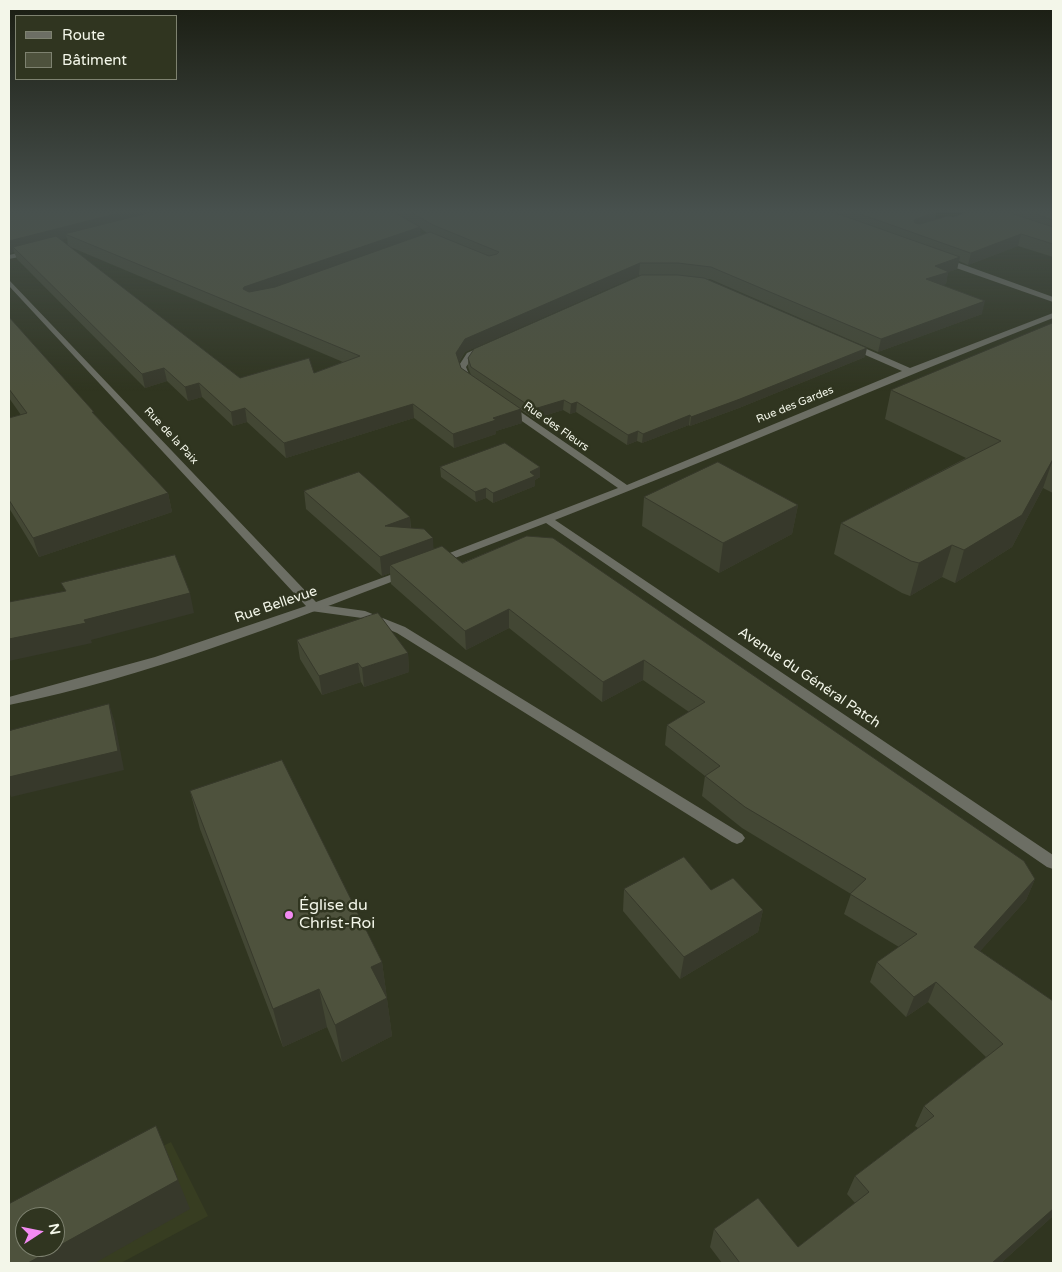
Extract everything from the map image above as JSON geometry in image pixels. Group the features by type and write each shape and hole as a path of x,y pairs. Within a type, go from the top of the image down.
{"street":[{"path":"972,271 1053,300"},
{"name":"Rue de la Paix","path":"9,282 316,608"},
{"name":"Rue des Gardes","path":"547,519 626,489 910,371 1053,315"},
{"path":"839,341 910,371"},
{"path":"482,390 466,378 462,367 470,355 488,347"},
{"name":"Rue des Fleurs","path":"498,400 626,489"},
{"name":"Rue Bellevue","path":"9,701 176,655 316,608 547,519"},
{"name":"Avenue du Général Patch","path":"547,519 1053,864"},
{"path":"316,608 365,614 401,630 737,838"}],"shaded area":[{"path":"171,1142 208,1216 121,1263 9,1263 9,1224 15,1221 15,1257 65,1257 65,1207 43,1207"}],"building":[{"path":"38,271 102,271 240,378 309,358 314,373 360,356 155,271 290,271 244,287 243,289 249,292 275,287 319,271 621,271 465,339 456,353 461,368 521,409 493,418 496,420 453,434 413,404 284,443 245,408 231,412 199,383 185,387 164,368 142,374"},
{"path":"721,271 948,271 949,272 926,279 985,301 881,339"},
{"path":"642,275 678,275 704,278 867,348 691,417 690,415 643,434 638,431 628,435 577,402 571,404 564,400 534,409 471,367 468,358 474,349"},
{"path":"9,317 94,412 92,412 168,493 33,538 9,500 9,418 27,413 9,389"},
{"path":"1053,323 1053,459 1022,515 964,550 952,545 919,563 911,561 841,523 1001,441 891,390"},
{"path":"505,443 540,467 530,472 535,476 493,493 486,488 475,492 440,467"},
{"path":"718,462 798,505 723,543 644,497"},
{"path":"359,472 410,517 385,526 424,529 433,538 380,557 304,491"},
{"path":"527,536 553,538 1024,861 1035,879 974,947 1053,1001 1053,1209 992,1263 740,1263 714,1229 758,1198 798,1247 869,1192 855,1176 934,1116 924,1106 1003,1044 936,982 914,997 877,962 917,934 850,894 866,879 745,807 705,776 720,766 667,725 705,702 644,660 603,682 509,609 465,631 390,565 442,546 462,563"},
{"path":"175,555 190,593 84,620 86,623 9,639 9,602 66,591 61,583"},
{"path":"378,613 408,653 362,668 358,663 319,676 297,640"},
{"path":"109,704 118,751 9,777 9,731"},
{"name":"Église du Christ-Roi","path":"282,760 382,962 371,967 387,998 335,1025 319,989 273,1009 190,791"},
{"path":"684,857 711,890 733,878 763,910 684,957 624,889"},
{"path":"156,1126 178,1180 65,1243 65,1207 15,1207 15,1257 39,1257 28,1263 9,1263 9,1204"}],"place":[{"name":"Église du Christ-Roi","path":"289,915"}]}
